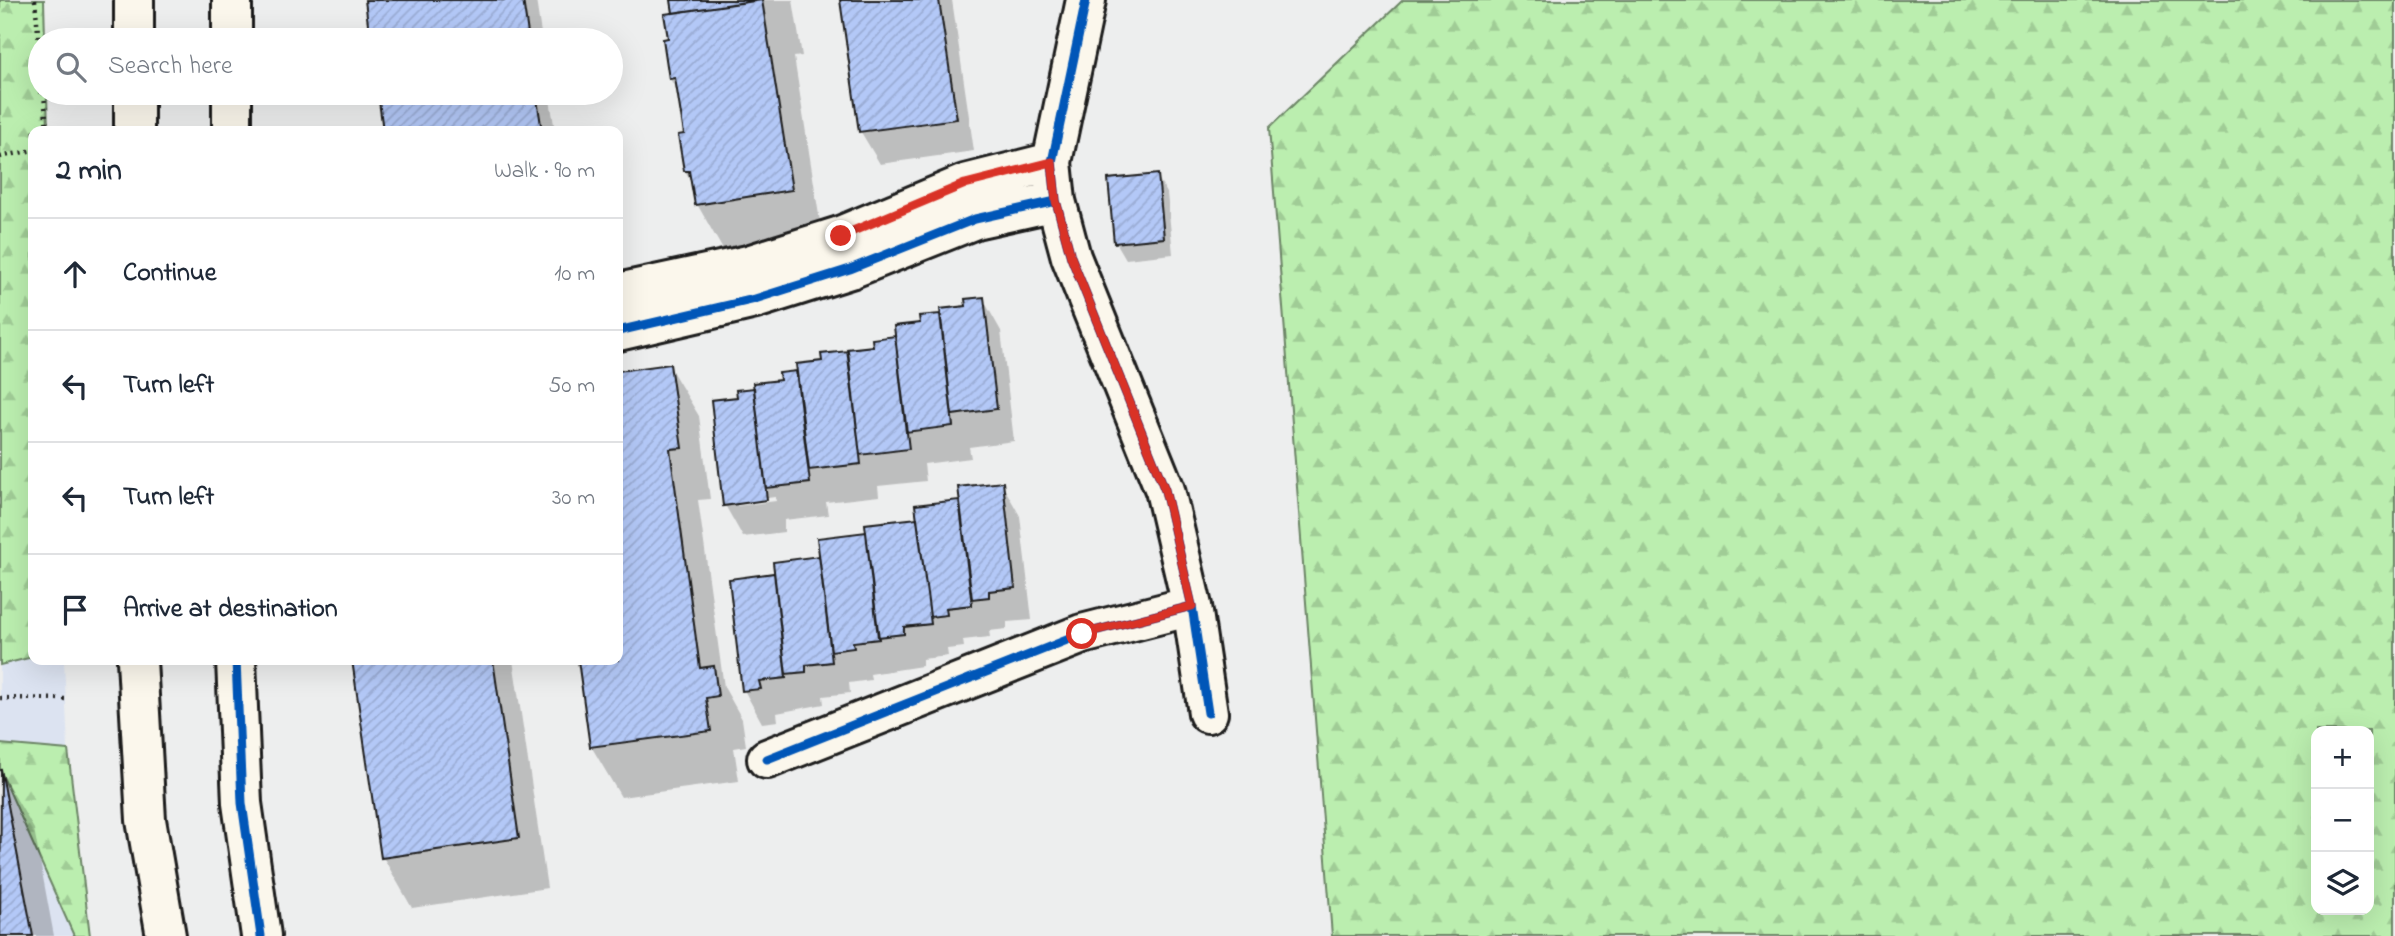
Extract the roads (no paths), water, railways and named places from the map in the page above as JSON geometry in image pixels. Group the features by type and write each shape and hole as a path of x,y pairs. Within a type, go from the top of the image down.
{"street":[{"path":"134,0 134,28"},
{"path":"232,0 232,28"},
{"path":"1086,0 1052,162 1056,201 1071,257 1165,490 1192,606 1208,713"},
{"path":"134,105 134,126"},
{"path":"232,105 232,126"},
{"path":"623,292 748,265 841,236 965,184 1052,162"},
{"path":"623,330 755,299 850,269 975,219 1056,201"},
{"path":"767,759 1082,634 1192,606"},
{"path":"137,665 146,820 166,936"},
{"path":"236,665 242,803 261,936"}]}
